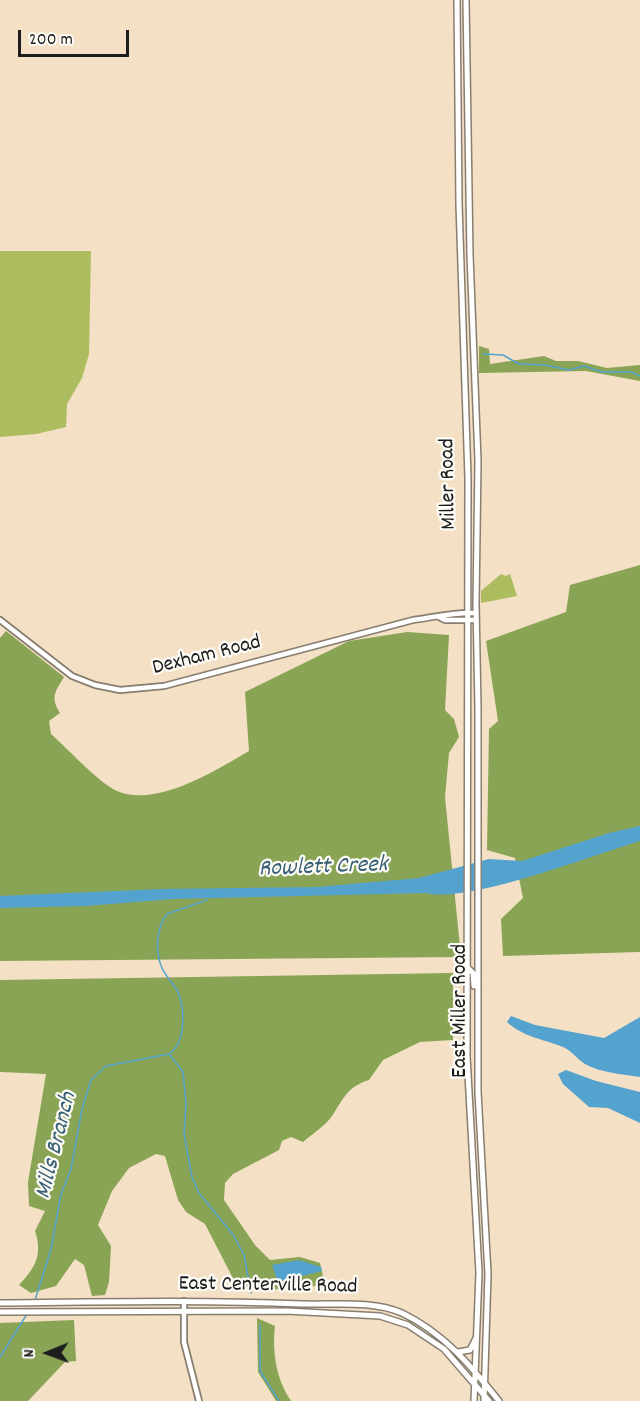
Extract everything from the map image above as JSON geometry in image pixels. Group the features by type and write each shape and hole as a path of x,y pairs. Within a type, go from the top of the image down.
{"main road":[{"name":"Miller Road","path":"457,0 468,488 468,968"},
{"name":"Miller Road","path":"466,0 478,460 476,620"},
{"path":"462,296 472,295"},
{"path":"464,331 473,330"},
{"name":"East Miller Road","path":"476,620 478,1041 487,1260 484,1398"},
{"path":"468,968 473,973 478,999"},
{"name":"East Miller Road","path":"468,968 468,1041 478,1260 478,1334 474,1401"},
{"path":"468,1041 478,1041"},
{"path":"478,1260 487,1260"},
{"name":"East Centerville Road","path":"0,1303 184,1301 362,1305 399,1312 435,1332 458,1352 499,1401"},
{"path":"336,1305 336,1312"},
{"name":"East Centerville Road","path":"0,1312 336,1312 380,1316 408,1325 444,1349 475,1383 484,1398 489,1401"},
{"path":"458,1352 470,1350 478,1334"}],"street":[{"name":"Dexham Road","path":"0,620 72,676 95,685 120,690 164,686 413,620 439,617 446,613 476,613"},
{"name":"Dexham Road","path":"439,617 445,620 476,620"},
{"path":"184,1301 184,1342 199,1401"}],"green space":[{"path":"0,251 91,251 89,354 82,378 67,404 66,427 36,434 0,437"},
{"path":"479,346 489,349 490,364 544,356 556,361 578,361 607,368 640,365 640,381 586,371 479,373"},
{"path":"640,565 640,952 503,956 501,919 523,898 515,858 487,850 489,729 498,721 486,641 566,612 570,585"},
{"path":"501,574 506,576 510,574 517,596 481,603 481,591"},
{"path":"6,631 64,677 54,699 60,713 49,721 51,734 101,781 117,791 133,795 150,795 168,791 220,768 249,751 245,692 349,641 407,632 449,635 445,710 454,719 459,737 449,753 445,797 461,957 0,961 0,638"},
{"path":"453,973 453,1040 420,1042 383,1060 369,1080 351,1090 329,1120 303,1142 291,1137 282,1141 279,1150 233,1174 225,1183 224,1200 255,1245 270,1260 300,1257 320,1263 325,1285 267,1290 238,1288 205,1224 186,1212 178,1200 165,1156 156,1154 129,1168 112,1191 98,1225 111,1246 109,1282 105,1295 92,1296 84,1265 75,1259 56,1286 31,1293 19,1285 36,1261 38,1247 35,1231 45,1211 29,1206 28,1182 46,1074 0,1072 0,980"},
{"path":"257,1318 275,1326 276,1365 291,1401 276,1401 258,1372"},
{"path":"74,1320 76,1361 65,1362 28,1401 0,1401 0,1323"}],"water":[{"path":"640,826 640,841 531,876 470,891 445,894 174,899 85,906 0,908 0,896 161,889 317,887 419,878 489,859 522,861 609,833"},
{"path":"511,1016 535,1025 604,1038 640,1017 640,1077 591,1067 566,1048 513,1027 507,1022"},
{"path":"566,1070 596,1081 640,1092 640,1123 608,1108 589,1107 563,1084 558,1074"},
{"path":"299,1260 321,1267 322,1271 278,1282 272,1265"}],"waterway":[{"path":"483,354 503,355 519,364 545,365 569,370 584,366 602,372 631,372 640,376"},
{"name":"Mills Branch","path":"35,1300 51,1249 61,1194 71,1169 82,1109 91,1080 106,1066 169,1054 175,1049 181,1034 182,1007 178,992 160,962 159,933 167,914 207,900"},
{"path":"170,1055 183,1072 186,1104 184,1134 192,1177 199,1193 234,1236 244,1255 251,1293"},
{"name":"Mills Branch","path":"0,1357 27,1314"},
{"path":"260,1325 260,1371 279,1401"}],"water label":[{"name":"Rowlett Creek","path":"323,869"}]}
